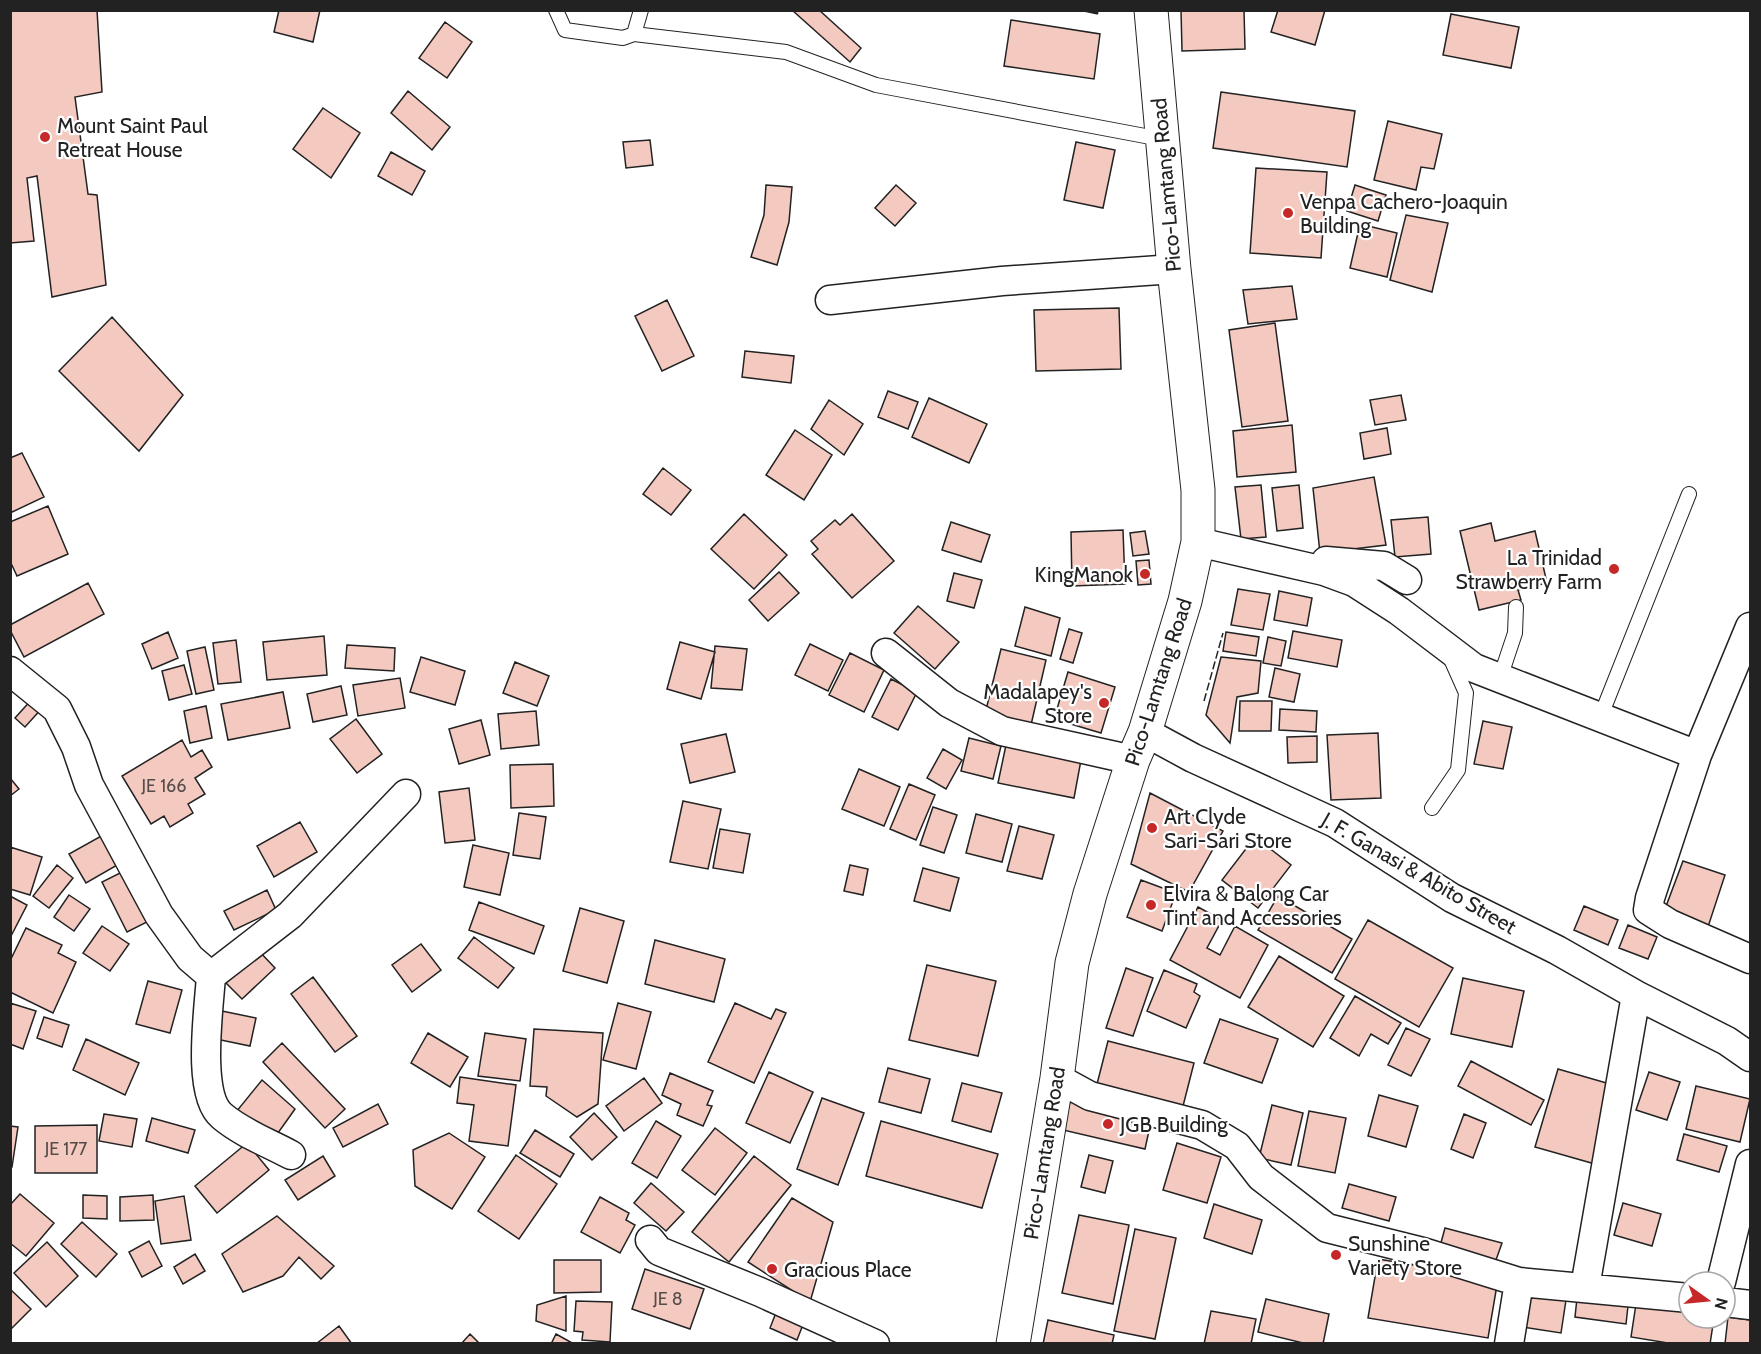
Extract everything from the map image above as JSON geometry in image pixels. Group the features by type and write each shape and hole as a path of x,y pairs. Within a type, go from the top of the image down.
{"main road":[{"name":"Pico-Lamtang Road","path":"1013,1344 1057,1078 1072,963 1090,894 1185,601 1198,542 1198,490 1161,139 1151,10"}],"street":[{"path":"830,300 1002,281 1174,269"},
{"path":"1198,542 1324,571 1354,582 1399,611 1474,668 1697,755"},
{"path":"1276,560 1281,546 1323,561 1384,566 1407,580"},
{"path":"1750,627 1697,755 1650,897 1648,910 1670,924 1750,959"},
{"name":"J. F. Ganasi & Abito Street","path":"886,653 949,703 1002,731 1139,746 1193,758 1335,823 1452,898 1727,1041 1750,1057"},
{"path":"10,670 57,710 76,747 89,785 159,915 190,958 211,976"},
{"path":"291,1155 220,1115 213,1102 205,1070 211,976 290,915 406,794"},
{"path":"1585,1287 1636,995"},
{"path":"1057,1078 1090,1096 1202,1125 1237,1146 1262,1177 1328,1228 1423,1252 1519,1282 1677,1297"},
{"path":"1724,1270 1750,1164"},
{"path":"650,1240 659,1251 760,1292 875,1344"},
{"path":"1509,1344 1519,1282"}],"lane":[{"path":"556,10 565,30 622,38 634,34 786,52 876,85 1161,139"},
{"path":"634,34 641,10"},
{"path":"1600,718 1689,494"},
{"path":"1500,678 1515,633 1516,607"},
{"path":"1432,808 1458,770 1466,693 1446,646"}],"building":[{"name":"Mount Saint Paul Retreat House","path":"10,10 97,10 102,92 75,97 88,194 97,195 106,285 52,297 37,176 27,178 34,241 10,243"},
{"path":"279,10 320,10 313,42 274,32"},
{"path":"792,10 819,10 861,48 850,62"},
{"path":"1181,10 1244,10 1245,49 1182,51"},
{"path":"1278,10 1325,10 1315,45 1271,32"},
{"path":"1451,14 1519,27 1511,68 1443,55"},
{"path":"1011,20 1100,34 1094,79 1004,66"},
{"path":"445,22 472,42 447,78 419,58"},
{"path":"408,91 450,127 432,150 391,113"},
{"path":"1221,92 1355,111 1347,167 1213,148"},
{"path":"323,108 360,133 331,178 293,149"},
{"path":"1388,121 1442,134 1434,169 1421,167 1416,190 1374,180"},
{"path":"650,140 653,165 626,168 623,142"},
{"path":"1076,142 1115,150 1103,208 1064,200"},
{"path":"391,152 425,171 412,195 378,176"},
{"name":"Venpa Cachero-Joaquin Building","path":"1256,168 1327,172 1321,258 1250,253"},
{"path":"766,185 792,187 789,222 777,265 751,257 764,215"},
{"path":"896,185 916,203 895,226 875,208"},
{"path":"1355,185 1386,195 1378,221 1347,211"},
{"path":"1406,215 1448,223 1432,292 1390,280"},
{"path":"1360,224 1397,233 1387,277 1350,268"},
{"path":"1292,286 1297,319 1248,324 1243,290"},
{"path":"667,300 694,356 662,371 635,316"},
{"path":"1119,308 1121,369 1036,371 1034,310"},
{"path":"112,317 183,395 139,451 59,371"},
{"path":"1275,323 1288,421 1242,427 1229,330"},
{"path":"745,351 794,356 791,383 742,377"},
{"path":"888,391 918,402 908,429 878,417"},
{"path":"1401,395 1406,420 1375,425 1370,400"},
{"path":"929,398 987,424 969,463 912,437"},
{"path":"829,400 863,424 844,455 811,429"},
{"path":"1292,425 1296,472 1237,477 1233,431"},
{"path":"1387,428 1391,454 1364,459 1360,433"},
{"path":"795,430 832,455 804,500 766,475"},
{"path":"22,453 44,497 10,513 10,458"},
{"path":"663,468 691,490 671,515 643,494"},
{"path":"1374,477 1386,545 1320,553 1313,488"},
{"path":"1261,485 1266,537 1241,539 1235,487"},
{"path":"1299,485 1303,528 1277,531 1272,488"},
{"path":"48,506 68,554 17,576 10,561 10,522"},
{"path":"744,514 787,555 754,589 711,549"},
{"path":"852,514 894,561 852,598 812,554 818,549 811,541 835,520 840,525"},
{"path":"1428,517 1431,554 1395,557 1391,520"},
{"path":"951,522 990,535 981,562 942,550"},
{"path":"1491,523 1495,541 1535,531 1547,583 1518,590 1521,600 1479,610 1460,531"},
{"path":"1123,530 1125,584 1072,586 1071,532"},
{"path":"1145,531 1149,554 1133,556 1130,533"},
{"path":"1149,560 1151,584 1138,585 1136,561"},
{"path":"779,572 799,593 768,621 749,600"},
{"path":"954,573 982,580 974,608 947,601"},
{"path":"88,583 104,614 24,657 10,630 10,625"},
{"path":"1238,589 1270,594 1263,630 1231,625"},
{"path":"1279,591 1312,598 1307,626 1274,620"},
{"path":"918,606 959,642 935,669 894,633"},
{"path":"1025,607 1060,618 1051,656 1015,646"},
{"path":"1069,629 1082,633 1073,663 1060,659"},
{"path":"1293,631 1342,640 1337,667 1288,658"},
{"path":"168,632 178,658 152,669 142,644"},
{"path":"1226,632 1259,637 1256,656 1223,651"},
{"path":"324,636 327,675 267,680 263,642"},
{"path":"1268,637 1286,641 1281,666 1263,663"},
{"path":"236,640 241,682 218,684 213,643"},
{"path":"680,642 715,652 701,699 667,689"},
{"path":"810,644 843,660 828,691 795,675"},
{"path":"347,645 395,648 394,671 345,668"},
{"path":"715,646 747,649 742,690 711,688"},
{"path":"205,647 214,690 196,694 187,651"},
{"path":"1001,649 1046,660 1031,725 985,714"},
{"path":"850,653 884,670 864,712 829,695"},
{"path":"421,657 465,671 455,705 410,692"},
{"path":"1221,657 1261,661 1258,693 1237,697 1230,743 1206,715"},
{"path":"515,662 549,676 537,706 503,693"},
{"path":"184,665 192,694 169,700 162,671"},
{"path":"1275,668 1300,674 1294,702 1269,697"},
{"path":"1068,672 1115,687 1101,733 1054,719"},
{"path":"400,678 405,708 358,716 353,685"},
{"path":"891,679 917,692 898,730 872,717"},
{"path":"341,686 347,715 313,722 307,694"},
{"path":"283,692 290,728 228,740 221,704"},
{"path":"33,698 43,707 25,727 15,718"},
{"path":"1240,701 1272,701 1271,731 1239,731"},
{"path":"206,706 212,738 190,743 184,711"},
{"path":"1280,709 1317,711 1316,732 1279,730"},
{"path":"536,711 539,745 501,749 498,714"},
{"path":"356,719 382,754 357,773 330,739"},
{"path":"481,720 490,755 459,764 449,729"},
{"path":"1483,721 1512,727 1503,769 1474,764"},
{"path":"1378,733 1381,798 1331,800 1327,735"},
{"path":"726,734 735,772 690,783 681,744"},
{"path":"1317,736 1317,762 1288,763 1287,737"},
{"path":"969,738 1001,746 993,779 961,771"},
{"path":"182,740 191,757 202,750 212,767 195,778 205,794 188,804 193,813 170,827 164,816 151,824 122,776"},
{"path":"1006,745 1081,760 1074,798 998,783"},
{"path":"943,749 962,760 946,789 927,778"},
{"path":"553,764 554,806 511,808 510,765"},
{"path":"859,769 900,787 884,826 842,809"},
{"path":"10,778 19,789 10,796"},
{"path":"909,784 935,795 916,840 890,829"},
{"path":"469,788 475,840 445,843 439,792"},
{"path":"1150,793 1223,831 1189,892 1131,864"},
{"path":"683,801 721,809 708,869 670,862"},
{"path":"933,807 957,815 944,853 920,845"},
{"path":"519,813 546,817 540,859 513,855"},
{"path":"976,814 1012,824 1002,862 966,853"},
{"path":"300,822 317,852 274,877 257,846"},
{"path":"1019,826 1054,835 1042,879 1007,871"},
{"path":"720,829 750,834 743,873 713,868"},
{"path":"103,835 119,864 86,883 69,854"},
{"path":"1255,837 1291,865 1258,908 1222,880"},
{"path":"473,845 509,853 500,895 464,887"},
{"path":"10,847 42,857 30,895 10,889"},
{"path":"1683,861 1725,875 1706,933 1665,909"},
{"path":"57,865 73,878 49,908 33,896"},
{"path":"850,865 868,869 863,895 844,891"},
{"path":"923,868 959,878 950,911 914,901"},
{"path":"122,872 147,922 127,932 102,882"},
{"name":"Elvira & Balong Car Tint and Accessories","path":"1141,880 1176,893 1162,931 1127,917"},
{"path":"267,890 276,910 234,930 224,911"},
{"path":"69,895 90,909 74,931 54,917"},
{"path":"10,896 27,905 10,938"},
{"path":"1278,896 1352,939 1332,973 1258,930"},
{"path":"479,902 544,926 534,954 469,930"},
{"path":"1584,906 1618,920 1608,945 1574,930"},
{"path":"1198,907 1222,920 1207,948 1220,955 1235,926 1268,945 1240,998 1170,960"},
{"path":"580,908 624,921 607,983 563,971"},
{"path":"1368,920 1453,968 1419,1027 1335,979"},
{"path":"1628,925 1657,937 1648,959 1619,948"},
{"path":"102,926 129,944 110,971 83,953"},
{"path":"26,928 62,945 58,953 76,962 53,1013 10,992 10,961"},
{"path":"474,937 514,968 498,988 458,958"},
{"path":"655,940 725,959 714,1002 645,984"},
{"path":"421,944 441,970 412,992 392,965"},
{"path":"258,950 275,968 242,999 225,982"},
{"path":"1279,956 1344,996 1313,1047 1248,1007"},
{"path":"927,965 996,981 978,1056 909,1040"},
{"path":"1126,968 1153,978 1133,1036 1106,1028"},
{"path":"1164,970 1197,984 1194,992 1200,996 1186,1028 1147,1011"},
{"path":"313,977 357,1036 335,1052 291,994"},
{"path":"1463,978 1524,991 1512,1047 1451,1034"},
{"path":"148,981 182,990 170,1033 136,1024"},
{"path":"1355,996 1401,1023 1388,1044 1371,1034 1359,1056 1330,1038"},
{"path":"10,1003 36,1011 23,1049 10,1044"},
{"path":"618,1003 651,1012 636,1069 603,1060"},
{"path":"735,1003 771,1019 776,1009 786,1013 754,1083 708,1062"},
{"path":"217,1010 256,1018 250,1046 211,1038"},
{"path":"44,1017 69,1025 62,1047 37,1038"},
{"path":"1220,1019 1278,1039 1262,1083 1204,1063"},
{"path":"1406,1028 1430,1039 1411,1076 1388,1065"},
{"path":"534,1029 603,1033 598,1104 577,1117 546,1096 547,1087 530,1086"},
{"path":"428,1033 468,1057 450,1087 411,1063"},
{"path":"485,1033 526,1039 520,1081 478,1076"},
{"path":"86,1039 139,1063 125,1095 73,1070"},
{"path":"1108,1041 1194,1063 1182,1110 1096,1088"},
{"path":"282,1043 345,1109 325,1128 263,1062"},
{"path":"1471,1061 1544,1100 1531,1125 1458,1086"},
{"path":"888,1068 930,1079 921,1113 879,1102"},
{"path":"1558,1069 1617,1086 1595,1164 1535,1147"},
{"path":"769,1072 813,1092 790,1143 746,1123"},
{"path":"1649,1072 1680,1082 1667,1120 1636,1110"},
{"path":"670,1073 713,1091 707,1105 712,1106 703,1126 677,1115 681,1104 662,1095"},
{"path":"460,1077 516,1085 508,1146 469,1141 474,1105 457,1103"},
{"path":"644,1078 662,1103 624,1131 606,1106"},
{"path":"262,1080 295,1109 273,1140 236,1112"},
{"path":"962,1083 1002,1093 991,1132 952,1121"},
{"path":"1696,1086 1750,1099 1740,1142 1686,1129"},
{"path":"1379,1095 1418,1106 1406,1147 1368,1136"},
{"path":"822,1098 864,1113 838,1185 797,1169"},
{"name":"JGB Building","path":"1071,1098 1152,1117 1145,1149 1063,1130"},
{"path":"378,1104 388,1124 343,1147 333,1128"},
{"path":"1272,1105 1303,1113 1291,1165 1259,1158"},
{"path":"1309,1111 1346,1118 1335,1173 1298,1166"},
{"path":"594,1113 617,1137 592,1160 570,1137"},
{"path":"104,1114 137,1119 132,1147 99,1141"},
{"path":"1464,1114 1486,1123 1473,1158 1451,1149"},
{"path":"152,1118 195,1130 188,1153 146,1141"},
{"path":"656,1121 681,1136 657,1178 632,1163"},
{"path":"881,1121 998,1154 982,1208 866,1176"},
{"path":"97,1125 97,1173 35,1173 35,1126"},
{"path":"10,1126 18,1127 12,1167 10,1167"},
{"path":"715,1128 747,1153 715,1195 682,1170"},
{"path":"535,1130 574,1154 560,1177 520,1153"},
{"path":"449,1133 485,1157 452,1209 415,1186 413,1150"},
{"path":"1684,1134 1727,1146 1719,1172 1677,1160"},
{"path":"247,1143 269,1170 217,1213 195,1186"},
{"path":"1177,1143 1221,1157 1207,1203 1163,1190"},
{"path":"516,1155 557,1184 519,1239 478,1211"},
{"path":"1089,1155 1113,1161 1105,1193 1081,1187"},
{"path":"323,1156 335,1176 298,1200 285,1180"},
{"path":"754,1156 791,1185 729,1262 692,1232"},
{"path":"651,1183 684,1212 666,1231 634,1203"},
{"path":"1349,1184 1396,1197 1389,1221 1342,1208"},
{"path":"20,1194 54,1223 26,1256 10,1243 10,1205"},
{"path":"83,1195 107,1196 107,1219 83,1218"},
{"path":"153,1195 154,1220 120,1221 120,1197"},
{"path":"184,1196 191,1240 161,1244 155,1201"},
{"path":"600,1197 629,1213 626,1220 635,1225 620,1253 581,1232"},
{"path":"792,1198 833,1222 810,1302 748,1262"},
{"path":"1623,1203 1661,1214 1652,1246 1614,1235"},
{"path":"1214,1204 1262,1220 1252,1254 1204,1238"},
{"path":"1079,1215 1129,1225 1113,1304 1062,1293"},
{"path":"277,1216 334,1266 321,1279 299,1257 283,1276 243,1292 222,1254"},
{"path":"82,1222 117,1254 96,1277 61,1244"},
{"path":"1445,1228 1502,1243 1496,1260 1439,1250"},
{"path":"1135,1229 1176,1238 1155,1339 1114,1331"},
{"path":"149,1241 162,1266 142,1277 129,1252"},
{"path":"47,1242 78,1276 46,1307 14,1273"},
{"path":"195,1254 205,1271 183,1284 174,1267"},
{"path":"1378,1259 1498,1279 1488,1338 1368,1318"},
{"path":"554,1260 601,1260 601,1292 554,1293"},
{"path":"645,1269 704,1289 690,1329 632,1309"},
{"path":"10,1289 31,1309 10,1330"},
{"path":"1527,1294 1566,1300 1561,1333 1522,1327"},
{"path":"566,1296 566,1331 536,1321 537,1305"},
{"path":"1577,1298 1628,1306 1626,1324 1575,1317"},
{"path":"1266,1299 1329,1314 1323,1344 1307,1344 1258,1332"},
{"path":"576,1301 612,1302 610,1342 582,1340 583,1332 574,1331"},
{"path":"1636,1304 1677,1309 1677,1330 1712,1330 1710,1344 1674,1344 1631,1337"},
{"path":"777,1310 804,1322 797,1340 770,1328"},
{"path":"1211,1311 1256,1319 1251,1344 1204,1344"},
{"path":"1737,1318 1750,1320 1750,1344 1725,1344 1727,1330 1737,1330"},
{"path":"1048,1320 1114,1335 1112,1344 1043,1344"},
{"path":"339,1326 352,1344 316,1344"},
{"path":"470,1334 480,1344 461,1344"},
{"path":"556,1334 574,1344 551,1344"}],"fence":[{"path":"1204,701 1223,633"}],"wall":[{"path":"1083,10 1097,13"}],"place":[{"name":"Mount Saint Paul Retreat House","path":"45,137"},
{"name":"Venpa Cachero-Joaquin Building","path":"1288,213"},
{"name":"La Trinidad Strawberry Farm","path":"1614,569"},
{"name":"KingManok","path":"1145,574"},
{"name":"Madalapey's Store","path":"1104,703"},
{"name":"Art Clyde Sari-Sari Store","path":"1152,828"},
{"name":"Elvira & Balong Car Tint and Accessories","path":"1151,905"},
{"name":"JGB Building","path":"1108,1124"},
{"name":"Sunshine Variety Store","path":"1336,1255"},
{"name":"Gracious Place","path":"772,1269"}]}
